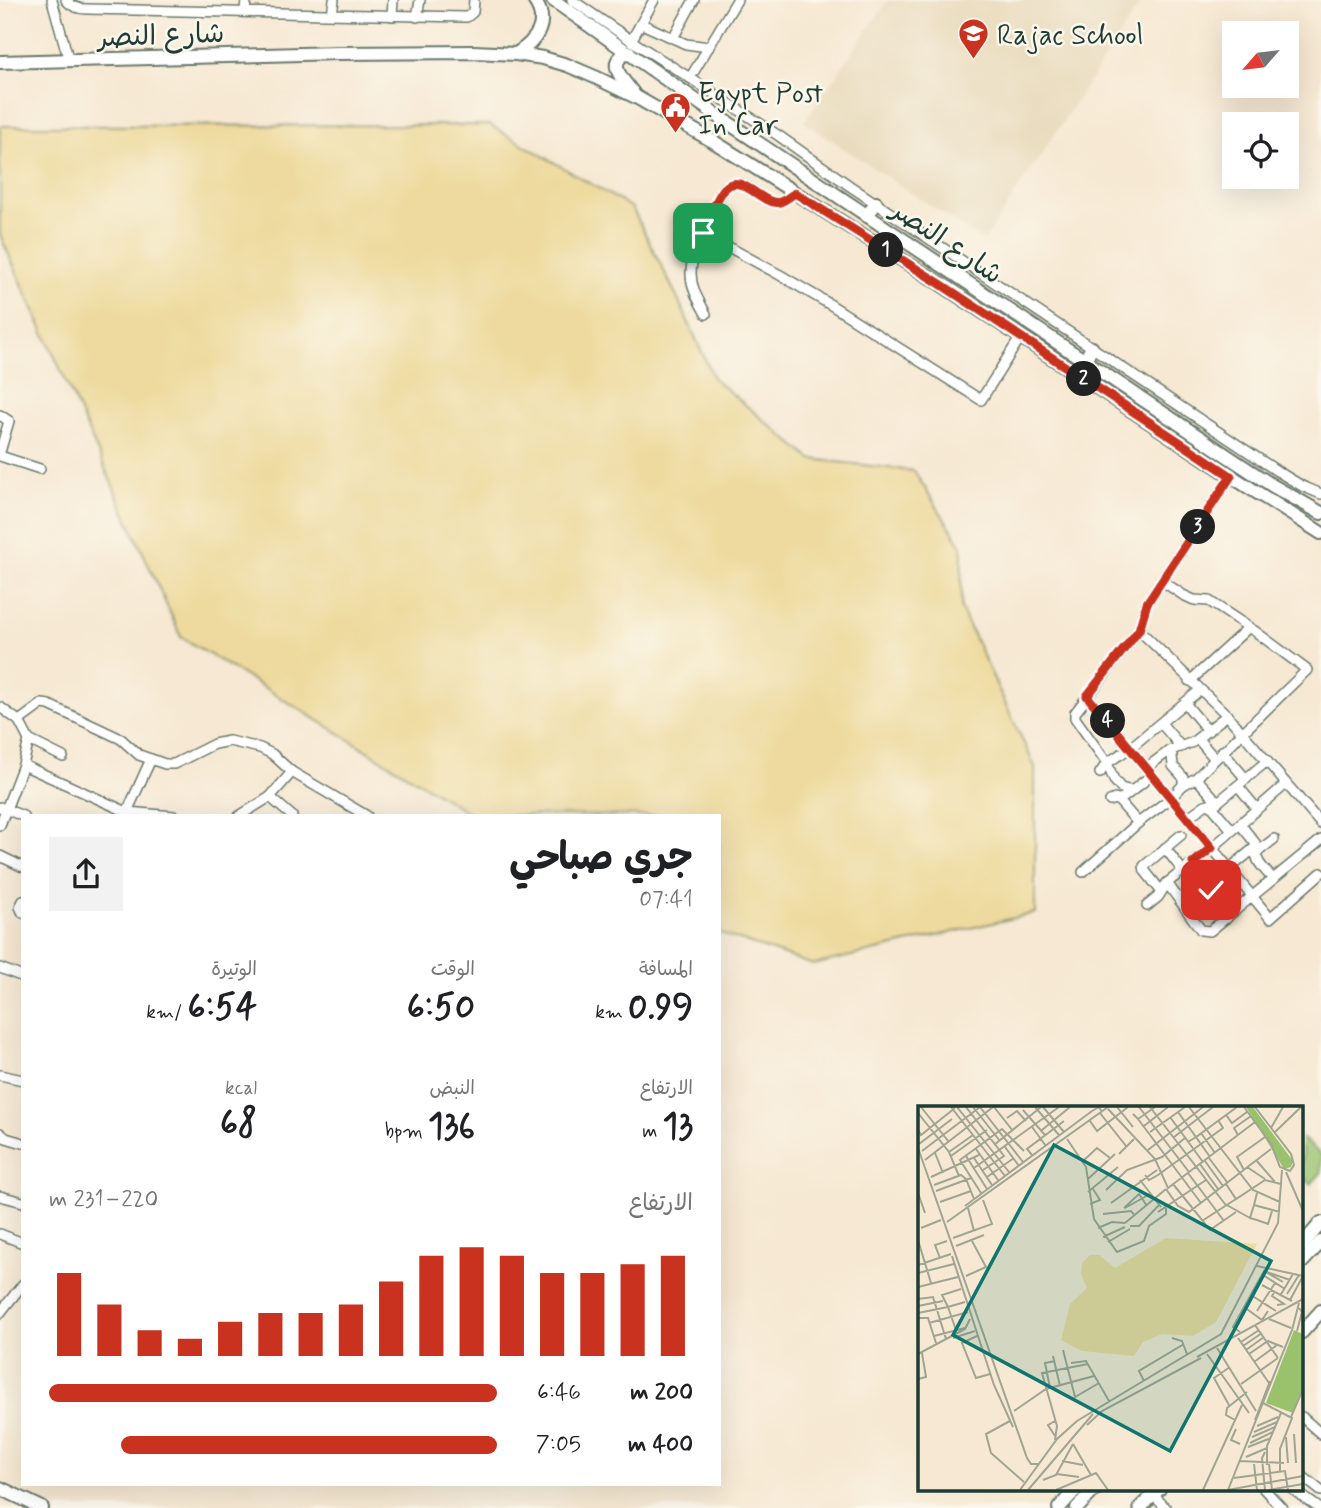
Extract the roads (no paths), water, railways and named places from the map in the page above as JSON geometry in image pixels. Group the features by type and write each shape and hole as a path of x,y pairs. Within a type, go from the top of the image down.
{"main road":[{"path":"516,54 528,46 541,27 541,13 534,0"},
{"name":"شارع النصر","path":"553,0 630,46 721,118 1084,361 1273,486 1321,513"},
{"path":"630,46 620,57 617,70 636,97"},
{"name":"شارع النصر","path":"0,62 474,52 516,54 567,65 636,97 711,140 939,283 1321,533"},
{"path":"867,216 876,203"},
{"path":"1084,361 1093,348"},
{"path":"1304,1243 1321,1223"},
{"path":"1304,1260 1321,1242"},
{"path":"1304,1330 1321,1311"},
{"path":"0,1488 43,1508"},
{"path":"1067,1506 1075,1490"},
{"path":"1067,1506 1092,1490"},
{"path":"1140,1508 1156,1492"},
{"path":"16,1508 30,1502"}],"street":[{"path":"52,0 69,61"},
{"path":"66,0 70,5 102,5 127,11 467,17 473,12 474,0"},
{"path":"127,0 127,11"},
{"path":"184,11 185,0"},
{"path":"245,12 246,0"},
{"path":"274,13 275,0"},
{"path":"332,14 334,0"},
{"path":"391,16 393,0"},
{"path":"417,16 420,0"},
{"path":"572,0 630,46 690,78 1285,476 1321,494"},
{"path":"630,46 654,0"},
{"path":"673,38 694,0"},
{"path":"690,78 736,3 723,0"},
{"path":"642,24 691,46 709,47"},
{"path":"706,314 695,294 691,275 695,252 725,187 739,183 775,202 783,201 795,193"},
{"path":"703,233 821,299 981,400 1020,338"},
{"path":"0,415 9,421 0,454 40,469"},
{"path":"1132,792 1121,788 1114,780 1107,763 1074,718 1076,711 1139,630 1147,603 1231,476"},
{"path":"1083,872 1171,799 1183,785 1196,778 1307,670 1209,601 1194,600 1162,581"},
{"path":"1190,681 1248,628"},
{"path":"1139,630 1227,715 1321,824"},
{"path":"1101,773 1107,763 1130,748 1200,690"},
{"path":"1087,696 1270,918 1321,873"},
{"path":"19,721 42,704 49,705 121,739 139,755 165,764 174,764 195,751 229,741 260,748 272,754 292,772 364,814"},
{"path":"1185,704 1208,731"},
{"path":"0,707 19,721 29,740 63,757"},
{"path":"1138,824 1115,801 1132,792 1169,751 1199,739 1227,715"},
{"path":"1161,723 1181,747"},
{"path":"1199,739 1246,779"},
{"path":"0,825 4,808 23,765 29,740"},
{"path":"1169,751 1173,766 1183,778 1183,785"},
{"path":"127,812 151,759"},
{"path":"1187,818 1238,786 1267,761"},
{"path":"23,765 127,812 150,814"},
{"path":"242,814 270,797 292,772"},
{"path":"1196,778 1232,831"},
{"path":"1147,906 1164,887 1286,784"},
{"path":"1238,786 1258,809"},
{"path":"270,797 290,814"},
{"path":"4,808 21,815"},
{"path":"1240,824 1256,850 1258,861 1273,879"},
{"path":"1181,835 1145,864 1145,871 1164,887 1201,930 1210,931 1321,839"},
{"path":"1211,895 1256,850 1274,839"},
{"path":"1165,848 1183,871"},
{"path":"0,856 21,866"},
{"path":"1193,863 1211,888 1211,895 1227,918"},
{"path":"0,968 21,977"},
{"path":"0,1075 21,1080"},
{"path":"0,1133 6,1138 21,1142"},
{"path":"0,1198 21,1202"},
{"path":"0,1234 21,1243"},
{"path":"0,1312 21,1286"},
{"path":"1304,1419 1321,1434"},
{"path":"1304,1477 1321,1490"},
{"path":"1265,1490 1282,1508"},
{"path":"1293,1490 1319,1508"},
{"path":"1156,1492 1166,1508"}],"place":[{"name":"Rajac School","path":"974,61"},
{"name":"Egypt Post In Car","path":"675,135"}]}
